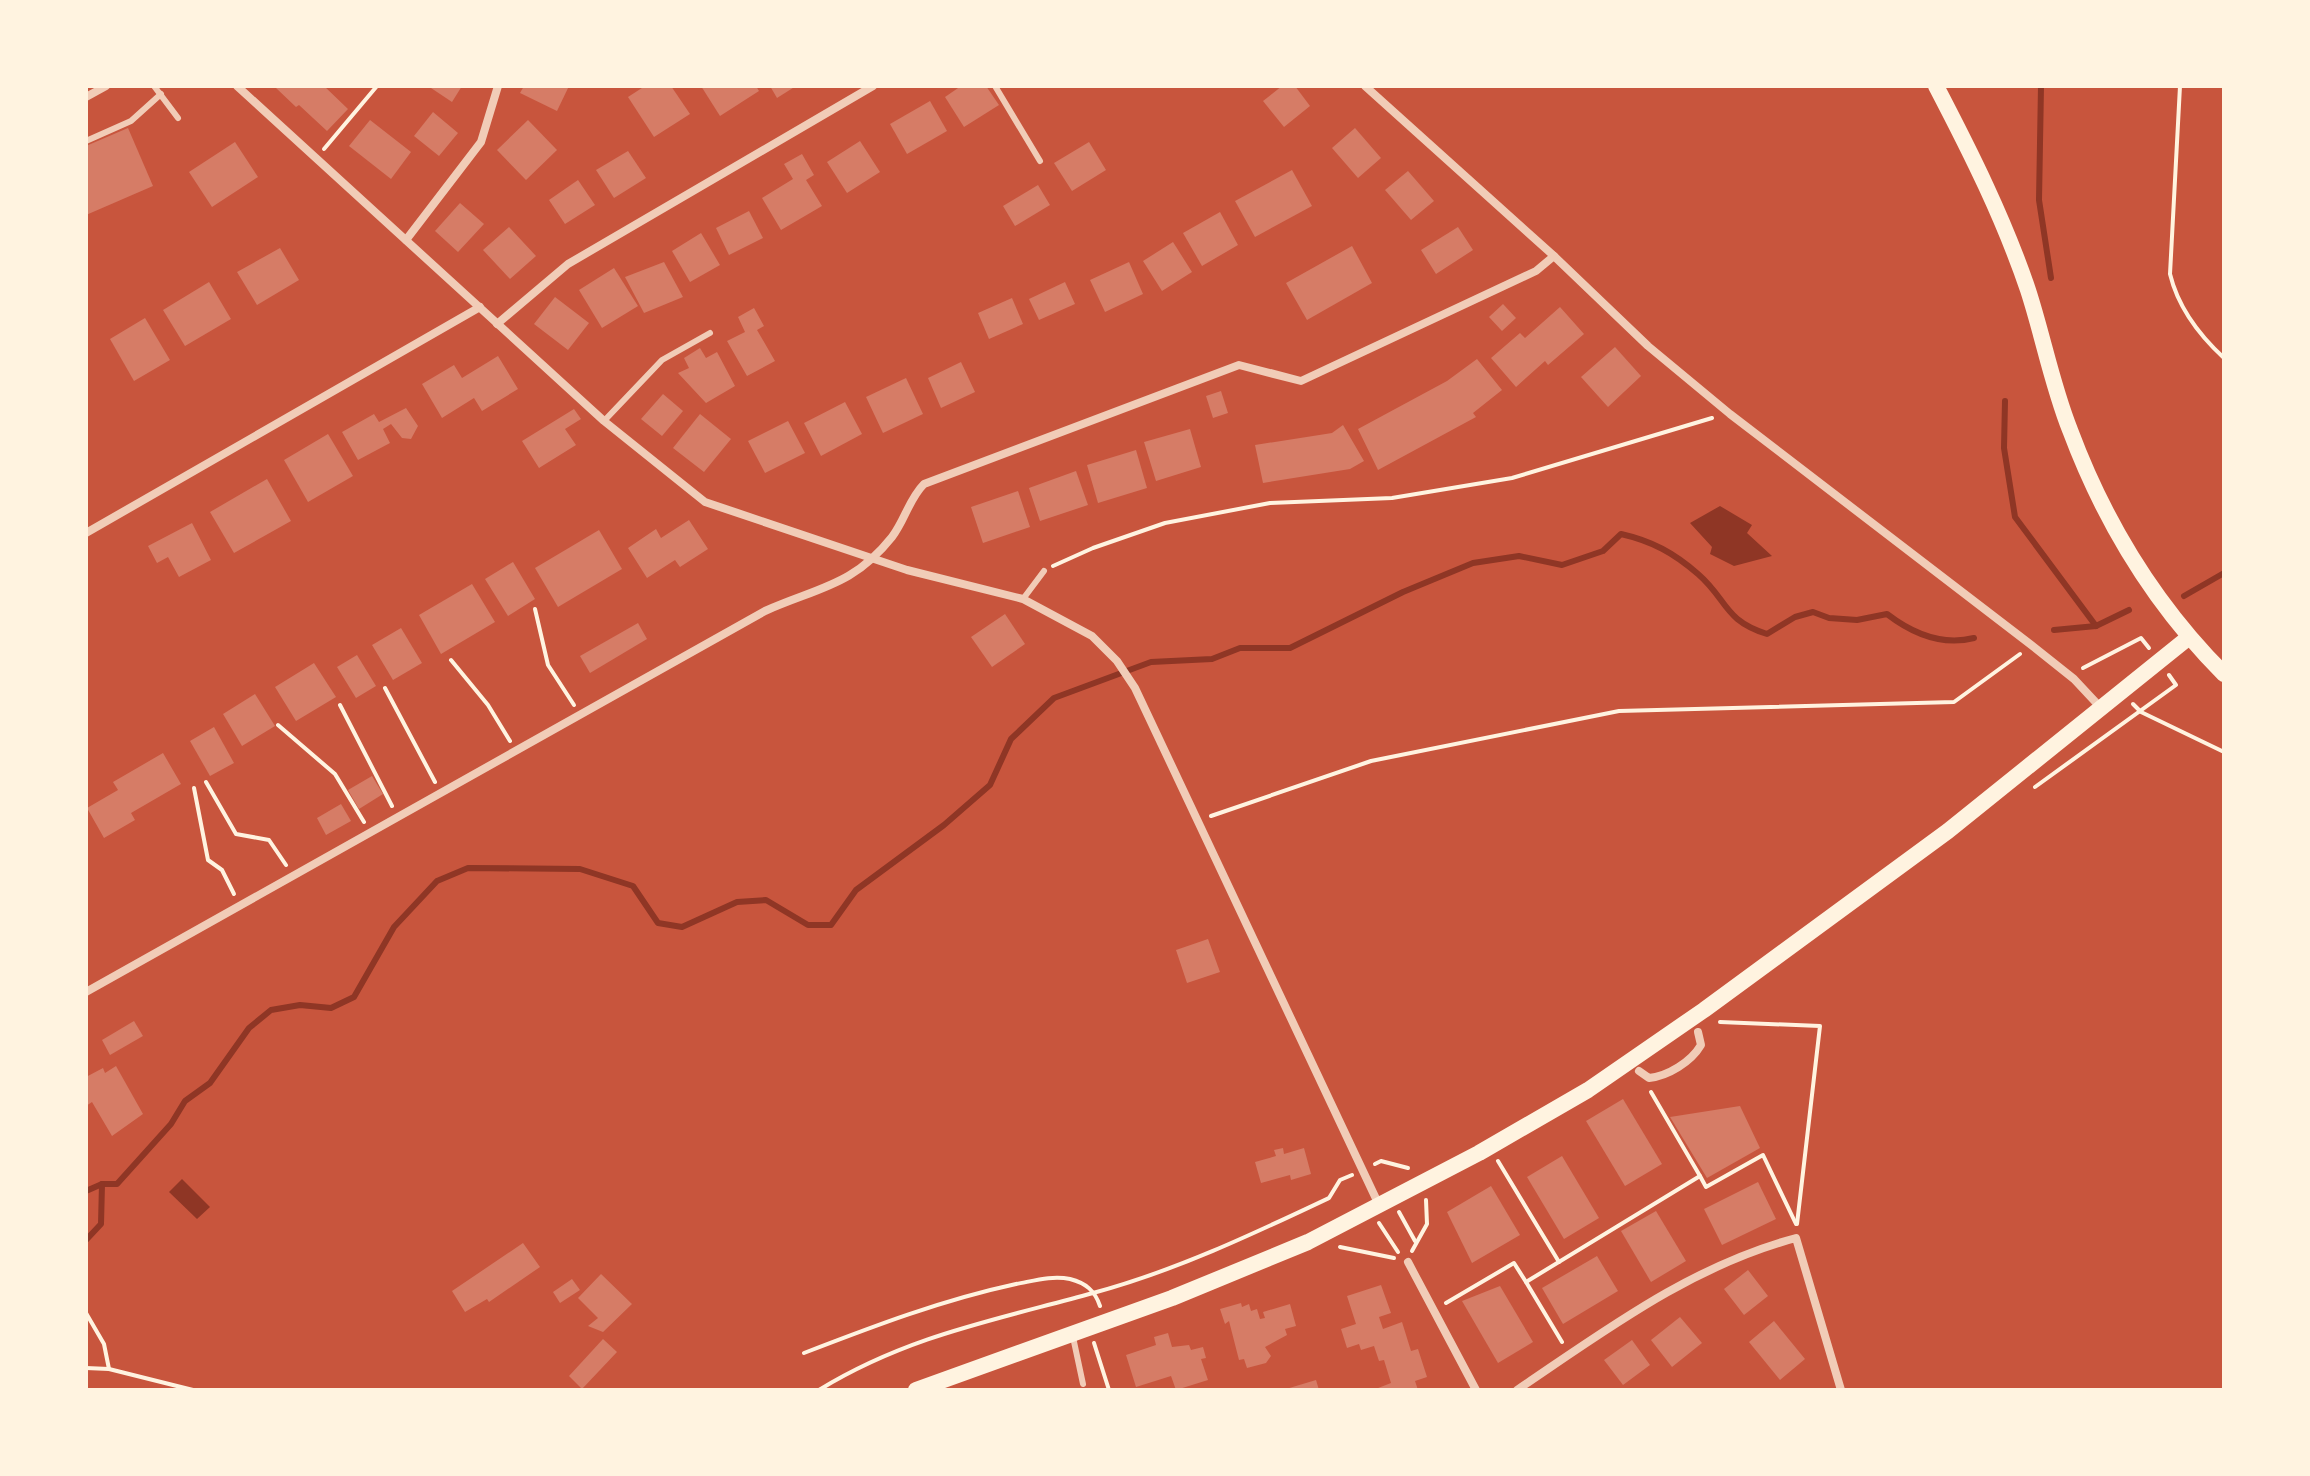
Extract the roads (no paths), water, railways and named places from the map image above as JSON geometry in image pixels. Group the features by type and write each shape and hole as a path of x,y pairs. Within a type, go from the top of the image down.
{"main road":[{"path":"1936,86 1985,179 2027,289 2069,428 2094,487 2151,588 2188,638 2224,674"},
{"path":"916,1390 1235,1274 1308,1242 1588,1090 1704,1010 1948,831 2103,710 2188,638"}],"street":[{"path":"86,97 106,86"},
{"path":"237,86 604,421 705,502 874,559 1023,599 1092,636 1117,661 1135,688 1361,1171 1385,1201"},
{"path":"406,240 481,142 498,86"},
{"path":"497,324 568,264 873,86"},
{"path":"1365,86 1554,256 1648,346 1730,414 2074,679 2103,710"},
{"path":"86,992 292,873 765,611 846,580 874,559 896,533 913,495 924,484 1239,365 1301,381 1536,271 1554,256"},
{"path":"86,533 480,307"},
{"path":"1639,1071 1649,1078 1660,1077 1695,1055 1701,1045 1698,1032"},
{"path":"1517,1390 1655,1297 1729,1260 1796,1238 1841,1390"},
{"path":"1408,1262 1476,1390"}],"lane":[{"path":"154,86 178,118"},
{"path":"995,86 1040,161"},
{"path":"86,141 131,121 161,94"},
{"path":"604,421 662,360 710,333"},
{"path":"1023,599 1044,571"},
{"path":"1072,1333 1083,1384"}],"waterway":[{"path":"2041,86 2039,200 2051,278"},
{"path":"2005,401 2004,448 2015,517 2096,626"},
{"path":"86,1191 102,1184 117,1184 171,1124 185,1101 210,1083 249,1028 271,1010 300,1005 331,1008 354,997 394,927 437,881 468,868 580,869 633,886 658,923 682,927 737,902 766,900 808,925 831,925 856,890 944,825 990,785 1011,739 1054,698 1151,662 1212,659 1240,648 1290,648 1403,592 1473,563 1519,556 1562,565 1603,551 1621,534 1653,544 1680,560 1708,583 1734,616 1767,634 1795,617 1813,612 1829,618 1857,620 1887,614 1928,636 1951,640 1974,638"},
{"path":"2184,596 2224,573"},
{"path":"2054,630 2096,626 2129,610"},
{"path":"86,1240 101,1224 102,1184"}]}
